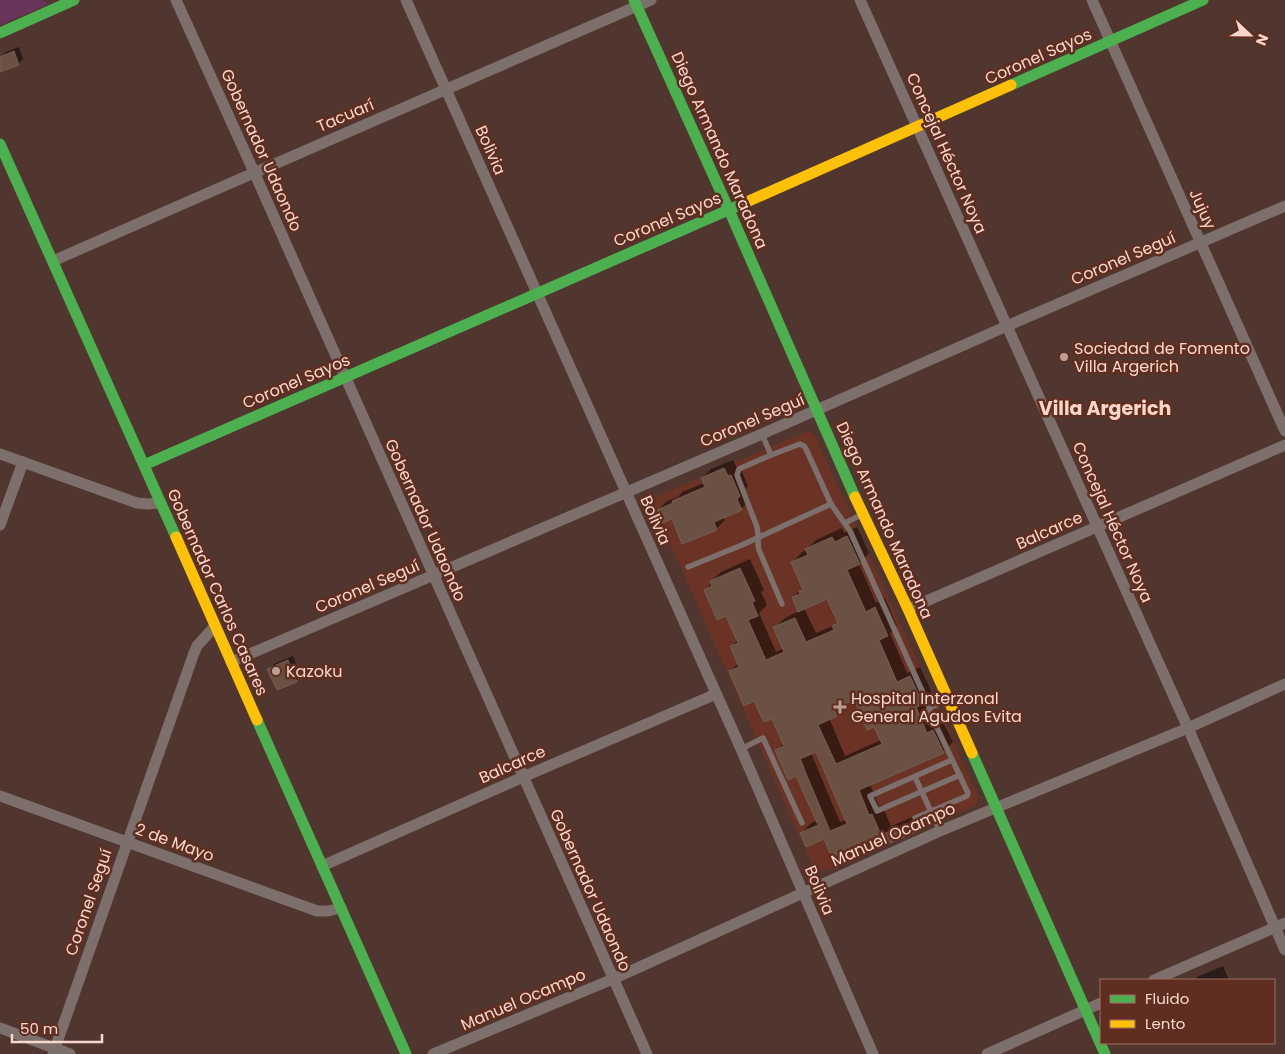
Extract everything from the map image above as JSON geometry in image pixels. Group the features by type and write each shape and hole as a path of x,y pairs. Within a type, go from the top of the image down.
{"street":[{"path":"0,33 74,0"},
{"name":"Gobernador Udaondo","path":"176,0 646,1054"},
{"name":"Bolivia","path":"406,0 716,694 873,1054"},
{"name":"Tacuarí","path":"53,261 254,172 447,90 635,3 651,0"},
{"name":"Concejal Héctor Noya","path":"860,0 1188,728 1280,925 1285,950"},
{"name":"Jujuy","path":"1092,0 1285,431"},
{"name":"Coronel Sayos","path":"144,465 730,210 1203,0"},
{"name":"Diego Armando Maradona","path":"635,3 730,210 1100,1043"},
{"name":"Gobernador Carlos Casares","path":"0,144 406,1054"},
{"name":"Coronel Seguí","path":"231,662 818,410 1285,206"},
{"name":"Balcarce","path":"908,609 1285,445"},
{"path":"0,454 138,503 161,503"},
{"path":"0,525 23,462"},
{"name":"Coronel Seguí","path":"54,1051 194,653 197,646 215,626"},
{"name":"Manuel Ocampo","path":"433,1054 612,978 996,806 1188,728 1285,684"},
{"name":"Balcarce","path":"322,866 716,694"},
{"name":"2 de Mayo","path":"0,796 317,911 341,908"},
{"path":"1156,979 1280,925"},
{"path":"987,1054 1100,1003"},
{"path":"0,1028 54,1051 70,1054"}],"lane":[{"path":"762,434 771,455"},
{"path":"782,604 759,550 757,527 737,473 739,470 771,455 800,444 806,449 830,504 850,530 968,795 915,818"},
{"path":"688,568 830,504"},
{"path":"845,523 864,514"},
{"path":"928,708 947,700"},
{"path":"740,749 763,738 802,823"},
{"path":"952,760 870,796 876,811 960,776"},
{"path":"915,777 940,831"}],"shaded area":[{"path":"0,0 42,0 49,4 0,25"},
{"name":"Hospital Interzonal General Agudos Evita","path":"808,431 815,435 979,798 975,806 824,871 813,867 654,507 657,496"}],"building":[{"path":"14,51 19,65 0,72 0,57"},
{"path":"724,468 728,476 731,475 740,496 737,499 742,510 714,522 717,530 682,544 672,519 662,523 657,510 673,503 672,501 705,487 701,478"},
{"path":"847,536 860,564 847,570 866,612 875,607 888,636 879,640 897,682 910,676 923,704 916,707 927,733 933,730 944,753 859,790 869,815 872,814 881,835 912,822 916,832 861,855 857,847 832,858 824,839 806,847 800,833 818,825 796,776 788,780 775,750 784,746 772,719 764,722 754,701 744,706 729,671 739,667 730,646 738,643 726,616 717,620 704,590 712,586 710,581 740,568 755,601 752,602 758,616 748,620 766,660 784,652 773,627 795,618 806,642 834,630 832,626 838,623 827,599 798,612 792,597 800,594 799,591 803,590 791,562 808,555 805,549 832,537 835,542","holes":["854,700 867,730 874,727 882,744 836,764 818,725 837,716 834,709","816,752 847,824 830,831 800,759"]},
{"path":"288,660 297,682 277,690 267,669"}],"traffic: fast":[{"path":"0,33 74,0"},
{"path":"634,0 855,497"},
{"path":"1011,85 1203,0"},
{"path":"0,144 176,537"},
{"path":"144,465 742,204"},
{"path":"257,720 406,1054"},
{"path":"972,753 1100,1043"},
{"path":"1101,1044 1105,1054"}],"traffic: slow":[{"path":"742,204 1011,85"},
{"path":"855,497 908,609 972,753"},
{"path":"176,537 257,720"}],"place":[{"name":"Sociedad de Fomento Villa Argerich","path":"1064,357"},
{"name":"Kazoku","path":"276,671"},
{"name":"Hospital Interzonal General Agudos Evita","path":"840,707"}],"district":[{"name":"Villa Argerich","path":"1105,408"}]}
